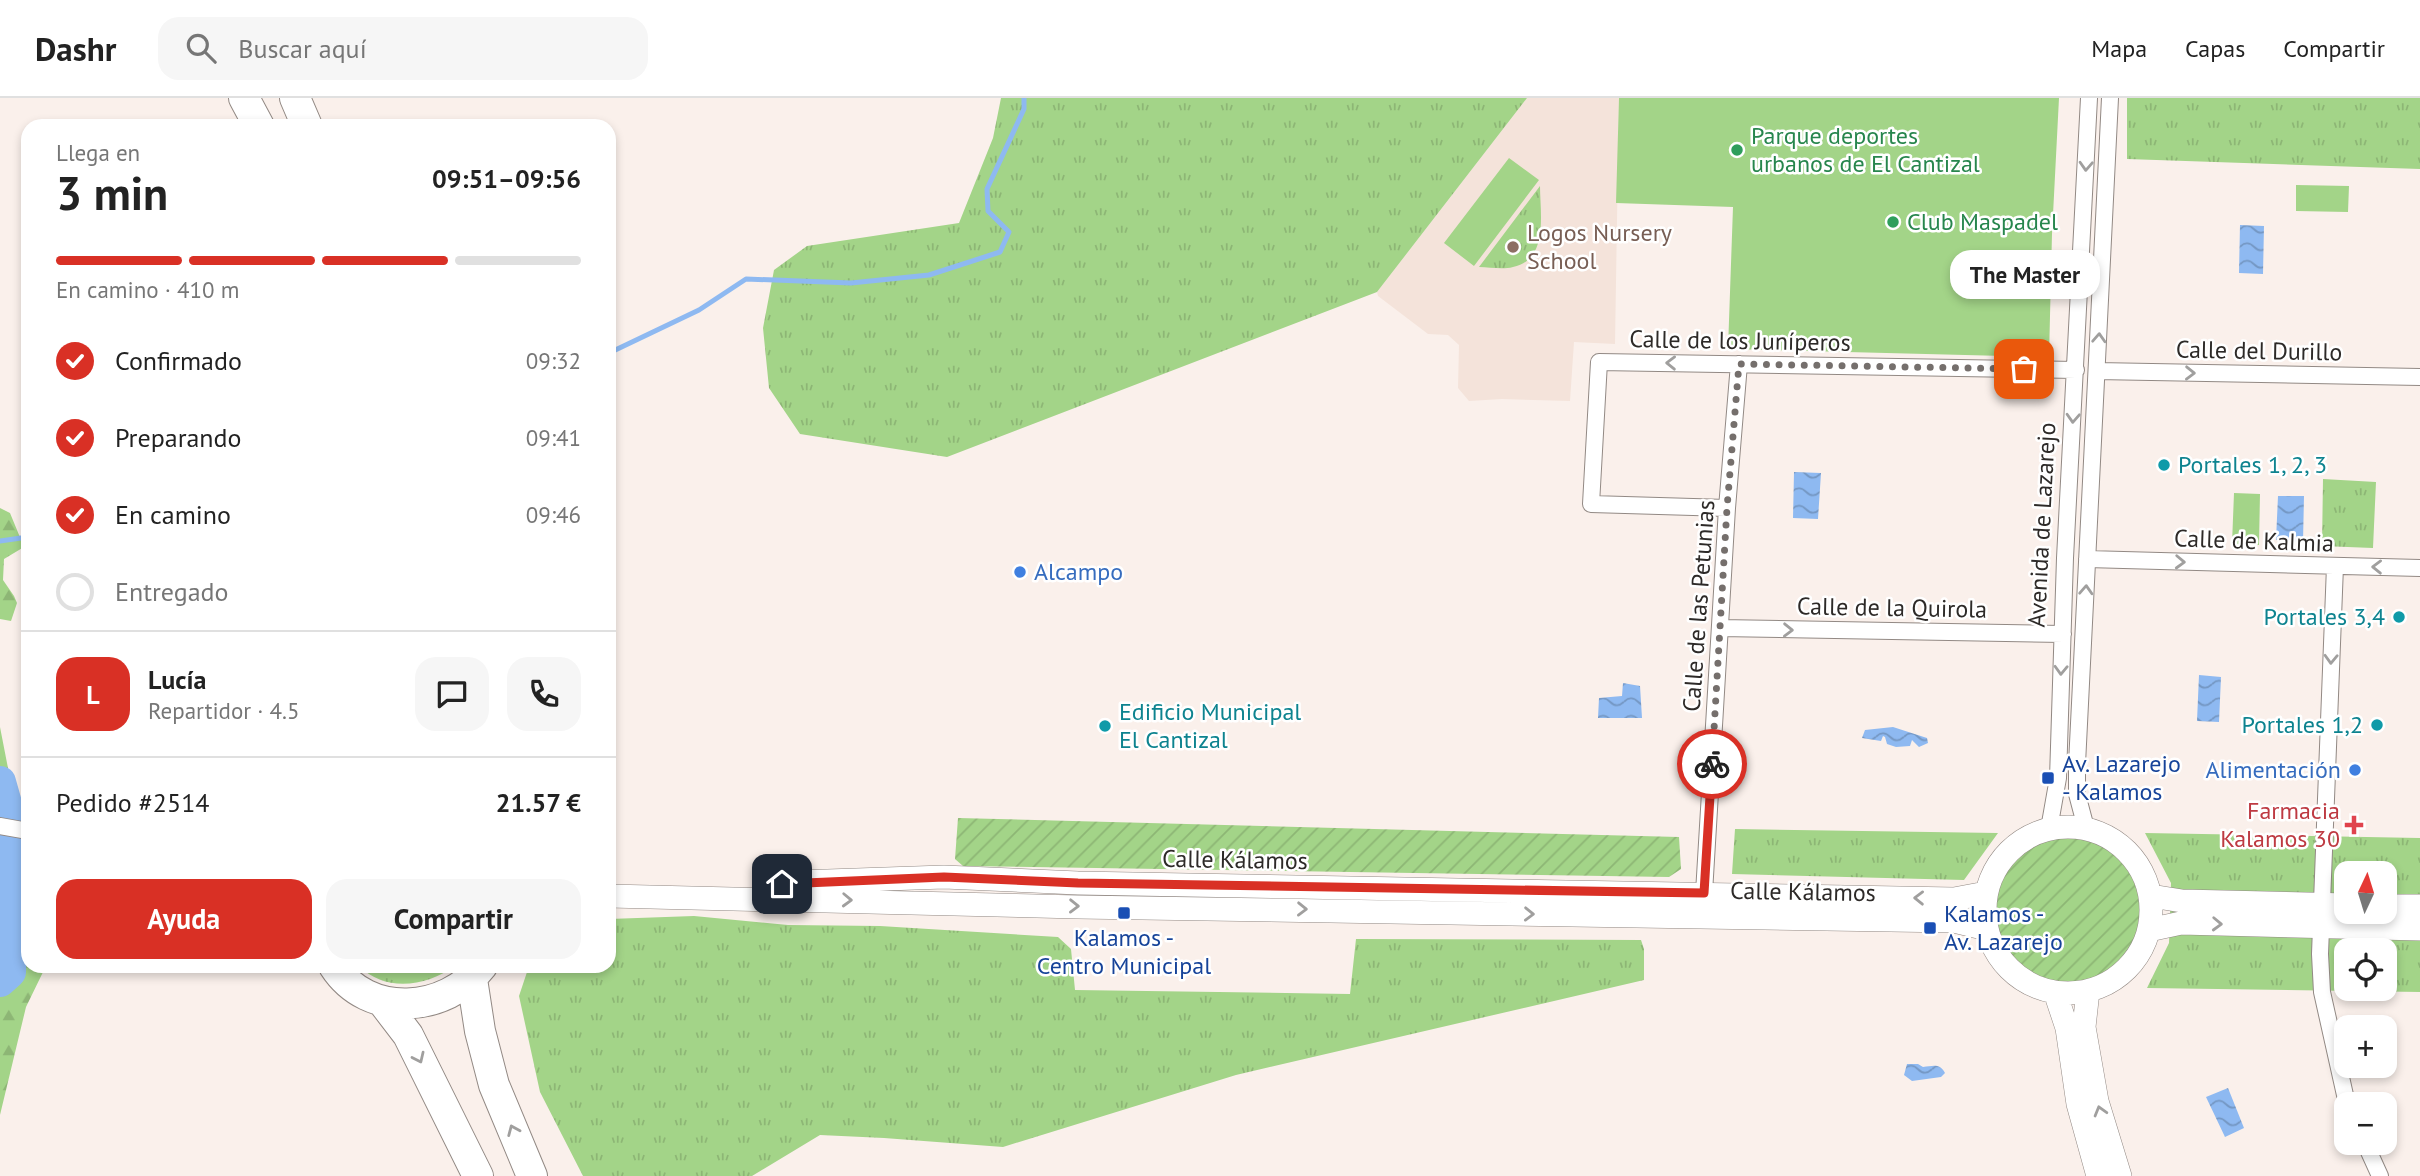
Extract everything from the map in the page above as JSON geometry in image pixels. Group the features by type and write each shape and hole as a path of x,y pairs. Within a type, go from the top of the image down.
{"highway":[{"path":"244,98 255,119"},
{"path":"295,98 304,119"},
{"path":"341,973 367,996 404,1004 428,1003 452,994 476,973"},
{"path":"477,973 480,1031 494,1085 532,1176"},
{"path":"382,1001 408,1035 478,1176"}],"main road":[{"path":"2085,828 2121,845 2135,860 2145,877 2151,896 2150,930 2141,951 2127,969 2109,983 2088,991 2055,992 2036,987 2019,978 2004,964 1993,947 1987,929 1984,911 1986,893 1992,875 2009,852 2031,835 2049,829 2085,828"},
{"name":"Calle Kálamos","path":"616,880 782,884 944,877 1078,883 1954,899 1986,893"},
{"name":"Calle Kálamos","path":"616,895 1078,907 1954,921 1987,929"},
{"path":"2151,896 2420,929"},
{"path":"2398,906 2420,906"},
{"path":"2150,930 2182,923 2320,916 2334,910"},
{"path":"2088,991 2084,1027 2097,1101 2120,1176"},
{"path":"2055,992 2067,1028 2078,1104 2098,1176"}],"street":[{"name":"Avenida de Lazarejo","path":"2049,829 2057,786 2089,98"},
{"name":"Avenida de Lazarejo","path":"2085,828 2077,784 2110,98"},
{"name":"Calle de los Juníperos","path":"1727,508 1591,503 1599,362 2076,370"},
{"name":"Calle de las Petunias","path":"1704,893 1727,508 1739,364"},
{"name":"Calle del Durillo","path":"2097,371 2420,377"},
{"name":"Calle de Kalmia","path":"2087,559 2420,568"},
{"path":"2334,566 2320,916 2322,992 2344,1092"},
{"name":"Calle de la Quirola","path":"1720,628 2063,634"},
{"path":"0,826 21,830"},
{"path":"2370,1155 2380,1176"}],"shaded area":[{"name":"Logos Nursery School","path":"1527,98 1619,98 1615,344 1574,342 1570,401 1469,401 1458,388 1459,345 1448,335 1428,334 1378,296 1377,292"}],"green space":[{"path":"1001,98 1527,98 1377,292 947,457 800,434 769,388 763,328 774,270 807,246 959,223 993,138"},
{"name":"Club Maspadel","path":"1619,98 2059,98 2049,357 1728,349 1733,207 1616,203"},
{"path":"2127,98 2420,98 2420,169 2127,159"},
{"path":"1509,158 1539,180 1474,266 1444,243"},
{"path":"2296,185 2349,186 2348,212 2296,211"},
{"path":"1540,186 1540,234 1532,255 1524,263 1513,267 1479,267"},
{"path":"2323,479 2376,482 2373,548 2322,546"},
{"path":"2234,493 2260,494 2259,545 2232,544"},
{"path":"0,508 10,513 21,540 21,549 4,559 3,580 17,603 11,621 0,619"},
{"path":"0,727 21,835 21,973 43,973 26,1007 0,1115"},
{"path":"958,818 1679,837 1681,869 1669,877 963,866 955,859"},
{"path":"1735,829 1998,833 1964,880 1732,874"},
{"path":"2145,833 2420,838 2420,992 2397,992 2397,938 2334,938 2334,991 2147,988 2169,943 2171,883"},
{"path":"2068,835 2097,840 2121,857 2138,881 2143,910 2138,939 2121,963 2097,980 2068,985 2039,980 2015,963 1998,939 1993,910 1998,881 2015,857 2039,840"},
{"path":"694,916 788,925 880,926 1058,937 1071,949 1075,990 1350,994 1356,939 1641,940 1644,949 1644,980 1236,1075 1003,1147 820,1135 752,1176 583,1176 540,1092 519,996 527,973 616,973 616,919"},
{"path":"368,973 444,973 407,984 381,980"}],"water":[{"path":"2240,225 2264,226 2263,274 2239,273"},
{"path":"1794,472 1821,473 1818,519 1793,518"},
{"path":"2278,496 2304,496 2303,542 2276,540"},
{"path":"2199,675 2221,677 2219,722 2197,721"},
{"path":"1623,683 1640,686 1642,718 1598,718 1599,698 1622,696"},
{"path":"1893,727 1927,738 1928,743 1919,747 1912,740 1910,746 1896,747 1887,744 1883,736 1881,741 1862,738 1865,730"},
{"path":"1907,1064 1938,1066 1945,1073 1941,1077 1912,1081 1904,1075"},
{"path":"2228,1088 2244,1128 2225,1137 2206,1097"}],"waterway":[{"path":"616,350 699,310 746,279 851,283 929,275 1000,252 1009,232 988,211 987,189 1024,109 1024,98"},
{"path":"0,541 21,538"},
{"path":"0,782 15,835 10,972 0,981"}],"way so far":[{"path":"1712,764 1727,508 1739,364 2024,369"}],"place":[{"name":"Parque deportes urbanos de El Cantizal","path":"1737,150"},
{"name":"Club Maspadel","path":"1893,222"},
{"name":"Logos Nursery School","path":"1513,247"},
{"name":"The Master","path":"2024,369"},
{"name":"Portales 1, 2, 3","path":"2164,465"},
{"name":"Alcampo","path":"1020,572"},
{"name":"Portales 3,4","path":"2399,617"},
{"name":"Portales 1,2","path":"2377,725"},
{"name":"Edificio Municipal El Cantizal","path":"1105,726"},
{"name":"Alimentación","path":"2355,770"},
{"name":"Av. Lazarejo - Kalamos","path":"2048,778"},
{"name":"Farmacia Kalamos 30","path":"2354,825"},
{"name":"Kalamos - Centro Municipal","path":"1124,913"},
{"name":"Kalamos - Av. Lazarejo","path":"1930,928"}],"route":[{"path":"782,884 944,877 1078,883 1704,893 1712,764"}]}
